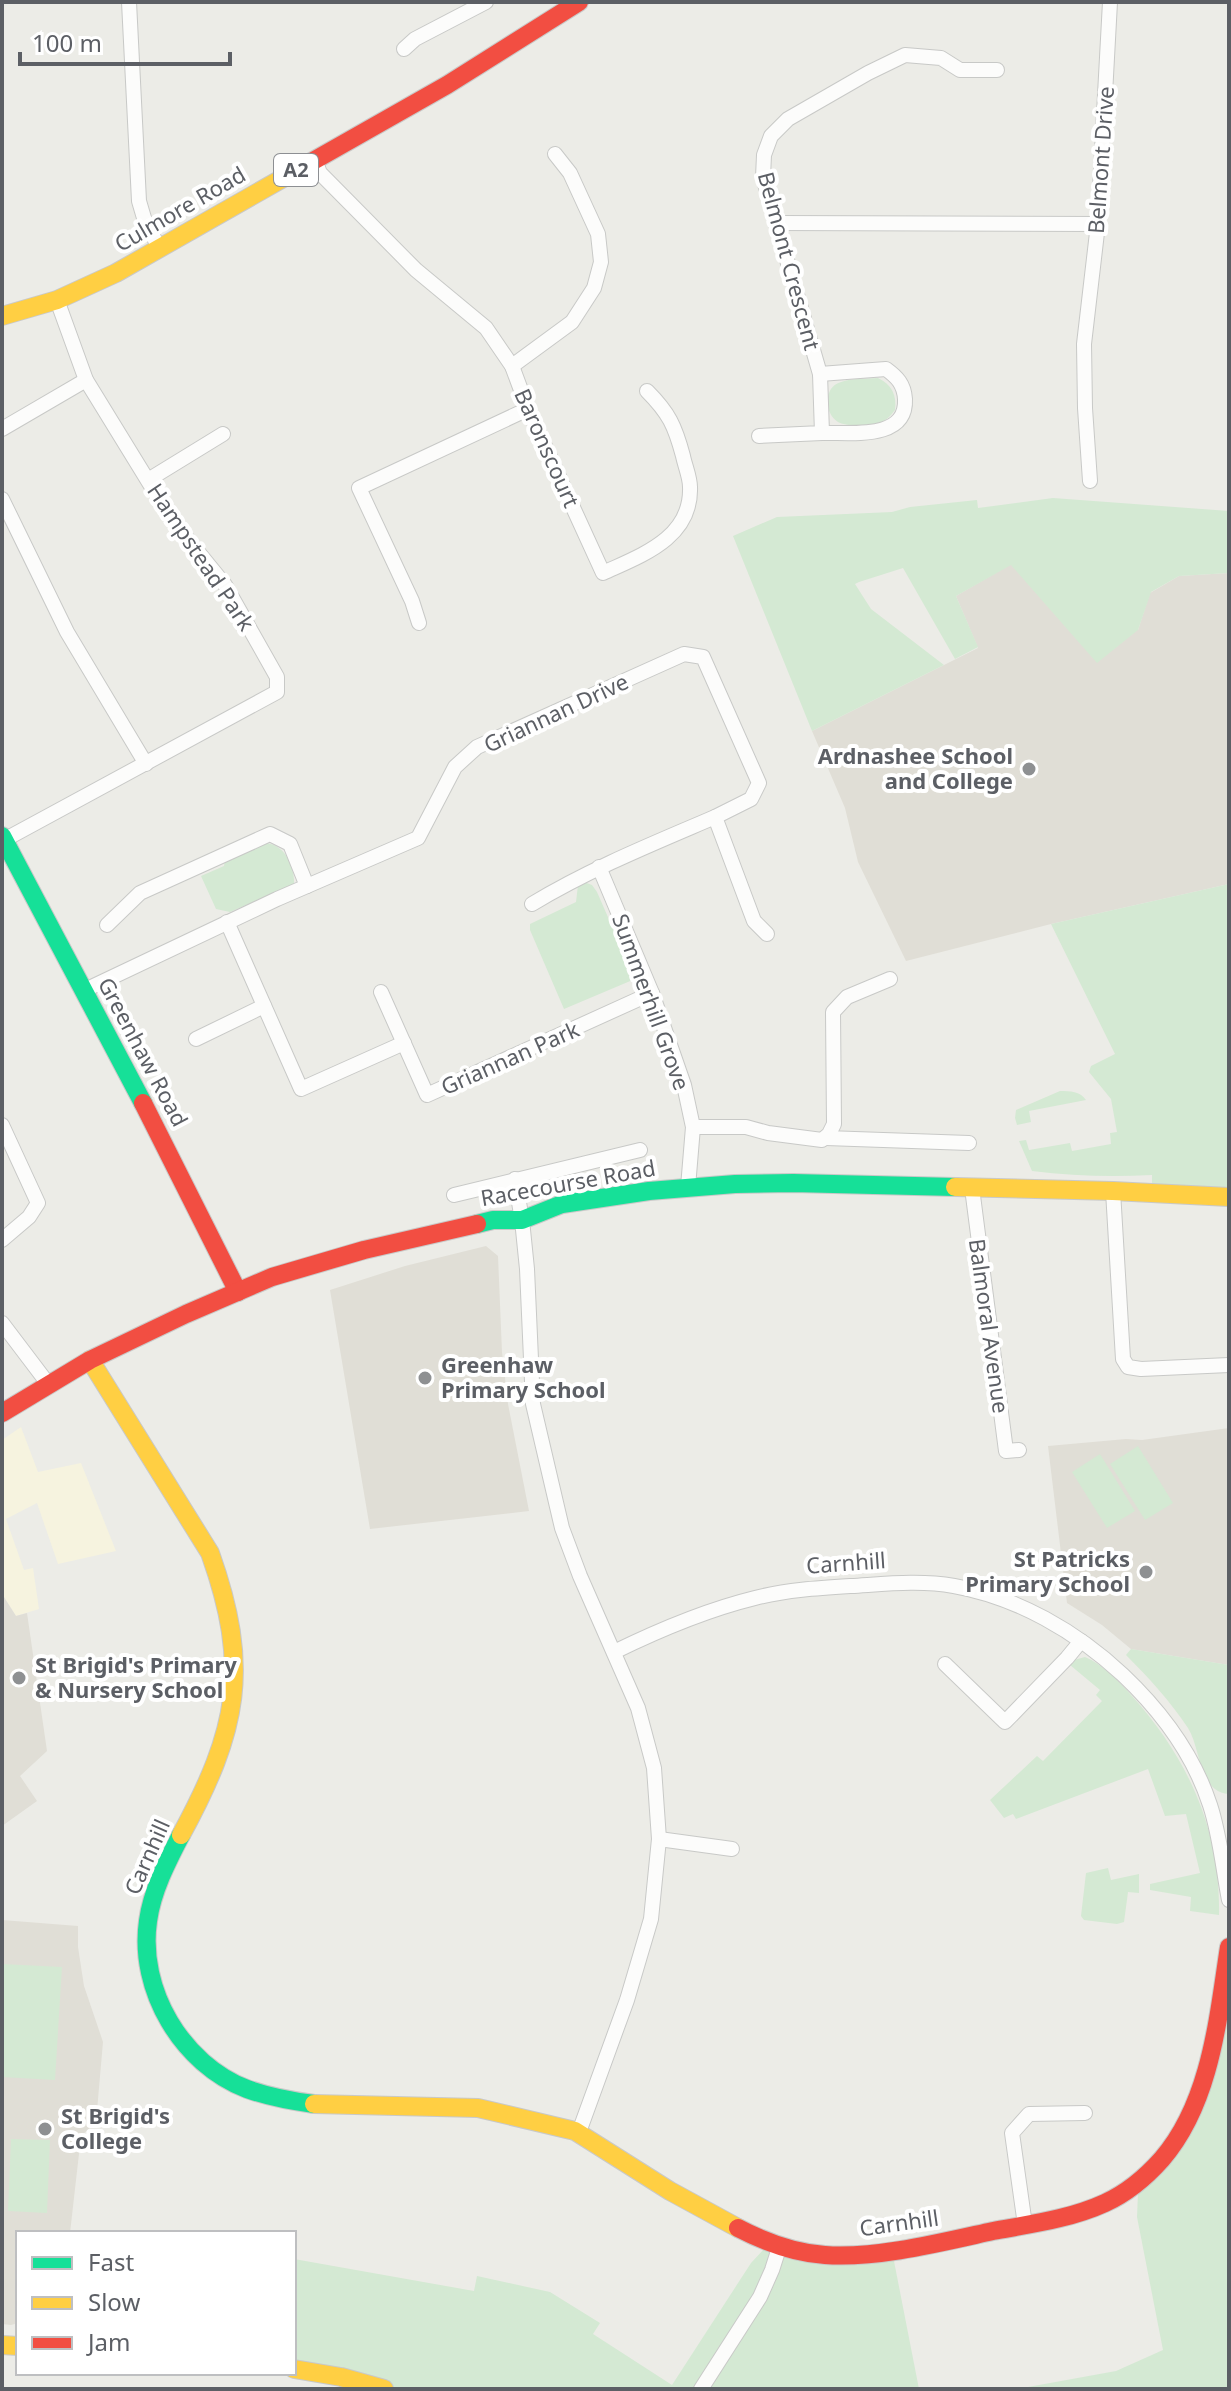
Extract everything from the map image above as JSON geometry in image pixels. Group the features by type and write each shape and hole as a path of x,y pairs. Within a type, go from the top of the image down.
{"main road":[{"name":"Culmore Road","path":"2,316 57,300 116,273 447,85 579,2"},
{"name":"Greenhaw Road","path":"3,838 8,861 83,991 195,1203 238,1292"},
{"name":"Racecourse Road","path":"2,1413 90,1360 272,1277 364,1250 493,1220 522,1220 562,1204 688,1187 793,1183 1229,1197"},
{"name":"Carnhill","path":"90,1360 210,1553 226,1601 235,1646 233,1701 225,1743 216,1768 150,1902 146,1921 147,1955 153,1986 177,2034 193,2054 241,2088 266,2097 324,2105 498,2110 550,2127 579,2132 714,2215 780,2245 824,2255 879,2252 1069,2216 1100,2206 1142,2180 1179,2135 1206,2075 1229,1947"},
{"path":"296,2369 384,2389"}],"street":[{"path":"129,2 139,201 159,248"},
{"path":"404,49 415,39 486,2"},
{"name":"Belmont Drive","path":"1090,481 1085,408 1086,317 1098,224 1110,2"},
{"name":"Belmont Crescent","path":"822,433 820,374 763,177 764,155 771,136 788,119 905,55 941,58 960,70 997,70"},
{"path":"512,366 572,322 594,288 601,262 598,234 570,173 555,154"},
{"name":"Baronscourt","path":"315,160 320,173 374,229 416,270 486,328 512,366 528,409 603,573 663,543 679,527 688,506 690,485 679,441 666,411 647,391"},
{"path":"775,223 1098,224"},
{"name":"Hampstead Park","path":"3,838 277,692 277,677 232,596 172,520 86,380 57,300"},
{"path":"759,436 888,430 904,412 905,397 899,379 886,369 820,374"},
{"path":"2,429 86,380"},
{"path":"419,623 412,601 359,488 528,409"},
{"path":"148,480 223,434"},
{"path":"2,499 67,632 146,764"},
{"name":"Griannan Drive","path":"83,991 227,922 418,838 455,767 477,747 684,654 703,657 759,783 751,799 572,879 532,904"},
{"path":"715,817 754,921 767,934"},
{"path":"107,925 140,893 270,834 290,844 307,886"},
{"name":"Summerhill Grove","path":"599,867 652,993 684,1085 693,1127 688,1187"},
{"path":"227,922 301,1089 404,1043"},
{"path":"826,1138 834,1124 833,1012 847,997 890,979"},
{"name":"Griannan Park","path":"381,992 427,1095 652,993"},
{"path":"196,1039 264,1006"},
{"path":"2,1125 38,1203 29,1217 2,1240"},
{"path":"693,1127 746,1127 801,1139 969,1143"},
{"path":"454,1195 640,1150"},
{"path":"515,1179 529,1296 533,1404 562,1528 638,1708 654,1768 659,1839 651,1919 627,2000 579,2132"},
{"name":"Balmoral Avenue","path":"972,1188 1006,1451 1019,1450"},
{"path":"1113,1191 1123,1359 1128,1367 1229,1365"},
{"path":"2,1323 49,1385"},
{"name":"Carnhill","path":"614,1652 683,1621 757,1597 796,1590 904,1583 954,1586 1014,1603 1081,1641 1110,1663 1162,1717 1185,1752 1211,1806 1229,1900"},
{"path":"945,1664 1005,1722 1081,1641"},
{"path":"659,1839 732,1849"},
{"path":"1025,2225 1012,2133 1029,2114 1085,2113"},
{"path":"701,2389 760,2297 780,2245"}],"shaded area":[{"name":"Ardnashee School and College","path":"1011,564 1138,630 1150,593 1179,576 1229,573 1229,884 906,961 858,862 845,808 812,731 978,648 956,596"},
{"name":"Greenhaw Primary School","path":"486,1246 498,1256 502,1352 508,1404 529,1511 370,1529 330,1290 405,1266"},
{"path":"21,1427 38,1472 81,1463 116,1551 58,1564 37,1503 6,1519 24,1570 33,1568 39,1609 16,1616 2,1594 2,1440"},
{"name":"St Patricks Primary School","path":"1229,1428 1229,1665 1131,1649 1102,1625 1067,1603 1048,1446 1142,1440"},
{"name":"St Brigid's Primary & Nursery School","path":"2,1594 16,1616 27,1613 47,1751 20,1776 37,1801 2,1826"},
{"name":"St Brigid's College","path":"2,1920 78,1926 84,1986 103,2042 96,2122 81,2136 70,2231 16,2231 16,2324 2,2324"}],"green space":[{"path":"878,378 890,387 894,395 895,410 889,417 877,423 859,425 842,424 833,418 828,407 828,394 835,385 850,380"},
{"path":"1053,498 1229,511 1229,573 1179,576 1151,592 1138,630 1097,663 1011,565 956,596 978,647 955,659 903,568 859,582 855,584 871,609 944,665 812,731 733,536 777,517 892,512 910,507 977,500 978,508"},
{"path":"264,843 283,851 293,870 294,884 230,912 216,909 201,876 224,866 225,860"},
{"path":"584,882 592,885 597,892 635,979 564,1009 530,924 576,902 578,885"},
{"path":"1229,884 1229,1188 1152,1188 1152,1175 1092,1176 1032,1171 1019,1141 1026,1140 1029,1150 1070,1143 1072,1151 1111,1144 1110,1133 1117,1132 1111,1099 1089,1072 1091,1066 1115,1054 1051,924"},
{"path":"1060,1091 1078,1093 1086,1100 1029,1111 1031,1122 1017,1125 1016,1110"},
{"path":"1138,1446 1173,1503 1145,1520 1110,1464"},
{"path":"1100,1454 1135,1511 1107,1528 1072,1472"},
{"path":"1131,1649 1229,1665 1229,1794 1211,1786 1188,1728 1159,1690 1126,1655"},
{"path":"1085,1657 1104,1669 1132,1696 1185,1770 1207,1825 1214,1854 1219,1915 1190,1911 1191,1897 1150,1890 1150,1884 1200,1873 1186,1814 1165,1816 1148,1769 1016,1819 1013,1814 1004,1818 990,1800 1037,1756 1043,1761 1102,1701 1096,1695 1100,1690 1070,1665 1074,1660"},
{"path":"1108,1868 1111,1880 1139,1874 1139,1893 1128,1892 1124,1922 1084,1920 1081,1916 1086,1873"},
{"path":"2,1964 62,1967 55,2080 2,2077"},
{"path":"1229,2013 1229,2389 1017,2389 1116,2371 1163,2350 1137,2217 1138,2193 1155,2179"},
{"path":"11,2139 50,2140 47,2213 8,2211"},
{"path":"765,2248 893,2256 919,2389 378,2389 296,2367 296,2259 474,2291 477,2276 550,2292 600,2323 593,2334 672,2385 751,2263"}],"traffic: fast":[{"path":"2,836 143,1103"},
{"path":"477,1224 493,1220 522,1220 562,1204 649,1191 735,1184 955,1187"},
{"path":"181,1835 165,1866 148,1921 150,1973 169,2022 184,2043 224,2077 247,2089 314,2104"}],"traffic: slow":[{"path":"2,316 57,300 116,273 299,169"},
{"path":"955,1187 1229,1197"},
{"path":"90,1360 210,1553 231,1631 234,1665 226,1730 215,1763 181,1835"},
{"path":"314,2104 478,2108 575,2131 670,2191 738,2228"},
{"path":"2,2345 16,2346"},
{"path":"296,2369 384,2389"}],"traffic: jam":[{"path":"299,169 447,85 579,2"},
{"path":"143,1103 238,1292"},
{"path":"2,1413 90,1360 272,1277 364,1250 477,1224"},
{"path":"738,2228 791,2249 845,2256 909,2249 1050,2220 1092,2209 1113,2199 1136,2184 1162,2159 1192,2112 1210,2058 1229,1947"}],"place":[{"name":"Ardnashee School and College","path":"1029,769"},
{"name":"Greenhaw Primary School","path":"425,1378"},
{"name":"St Patricks Primary School","path":"1146,1572"},
{"name":"St Brigid's Primary & Nursery School","path":"19,1678"},
{"name":"St Brigid's College","path":"45,2129"}]}
